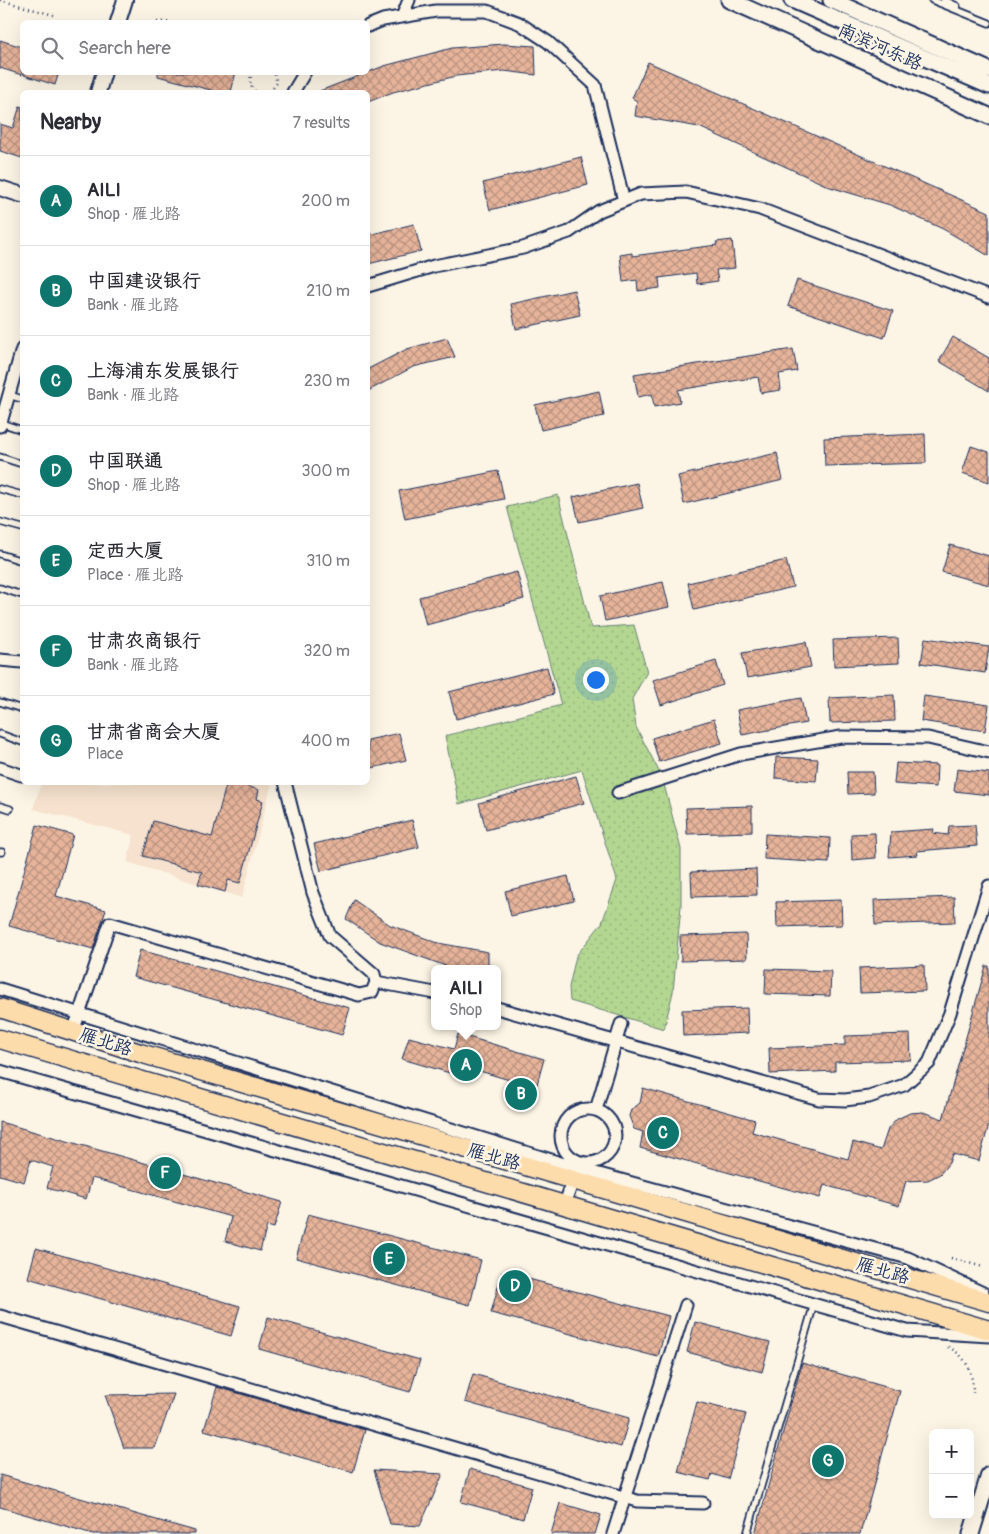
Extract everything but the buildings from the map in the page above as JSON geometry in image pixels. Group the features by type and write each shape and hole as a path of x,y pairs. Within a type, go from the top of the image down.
{"main road":[{"name":"南滨河东路","path":"729,0 989,116"},
{"path":"792,0 989,86"},
{"name":"南滨河东路","path":"831,0 989,70"},
{"name":"雁北路","path":"0,1008 73,1032 576,1170 989,1302"},
{"name":"雁北路","path":"0,1039 989,1330"},
{"path":"971,1534 989,1475"}],"street":[{"path":"119,20 125,0"},
{"path":"402,17 409,0"},
{"path":"370,25 383,20 436,11 487,11 519,23 548,42 595,85 624,201"},
{"path":"99,90 103,75"},
{"path":"294,90 303,75"},
{"path":"0,188 20,194"},
{"path":"370,285 434,266 523,248 569,232 599,211 640,194 686,192 760,209 989,297"},
{"path":"1,417 20,356"},
{"path":"0,660 20,662"},
{"path":"618,793 741,754 841,737 928,738 989,752"},
{"path":"0,768 20,775"},
{"path":"73,1032 110,922 359,995 372,992 376,982 374,974 330,936 313,893 286,785"},
{"path":"501,1009 819,1099 844,1100 869,1097 904,1085 929,1063 947,1022 989,886"},
{"path":"376,982 431,991"},
{"path":"0,990 80,1013 576,1170 908,1258 989,1296"},
{"path":"596,1110 621,1024"},
{"path":"0,1071 907,1331 989,1336"},
{"path":"564,1206 576,1170 560,1139 562,1128 567,1119 575,1112 585,1109 596,1110 605,1115 612,1123 615,1134 614,1144 609,1153 600,1160 576,1170"},
{"path":"613,1534 686,1305"},
{"path":"0,1316 624,1498 636,1501 703,1503"}],"lane":[{"path":"932,0 989,22"},
{"path":"944,0 989,22"},
{"path":"9,395 20,398"},
{"path":"1,417 20,429"},
{"path":"0,457 20,463"},
{"path":"0,488 20,494"},
{"path":"0,522 20,527"},
{"path":"0,554 20,560"},
{"path":"0,588 20,594"},
{"path":"0,702 20,708"},
{"path":"0,734 20,741"},
{"path":"0,806 10,809"},
{"path":"747,1534 814,1304"}],"path":[{"path":"0,0 57,16"},
{"path":"251,75 250,85 254,90"},
{"path":"272,90 277,83 275,75"},
{"path":"952,1258 983,1268"},
{"path":"942,1344 963,1357 970,1368 973,1393"}],"shaded area":[{"path":"40,785 271,785 242,898 127,862 134,835 33,809"}],"green space":[{"path":"558,495 591,628 634,625 647,672 632,699 636,727 662,777 681,849 681,906 673,992 664,1029 570,1001 569,987 576,956 602,923 617,880 582,770 459,804 445,736 561,705 507,507"}],"place":[{"name":"AILI","path":"466,1065"},
{"name":"中国建设银行","path":"521,1094"},
{"name":"上海浦东发展银行","path":"663,1133"},
{"name":"甘肃农商银行","path":"165,1173"},
{"name":"定西大厦","path":"389,1259"},
{"name":"中国联通","path":"515,1286"},
{"name":"甘肃省商会大厦","path":"828,1461"}]}
